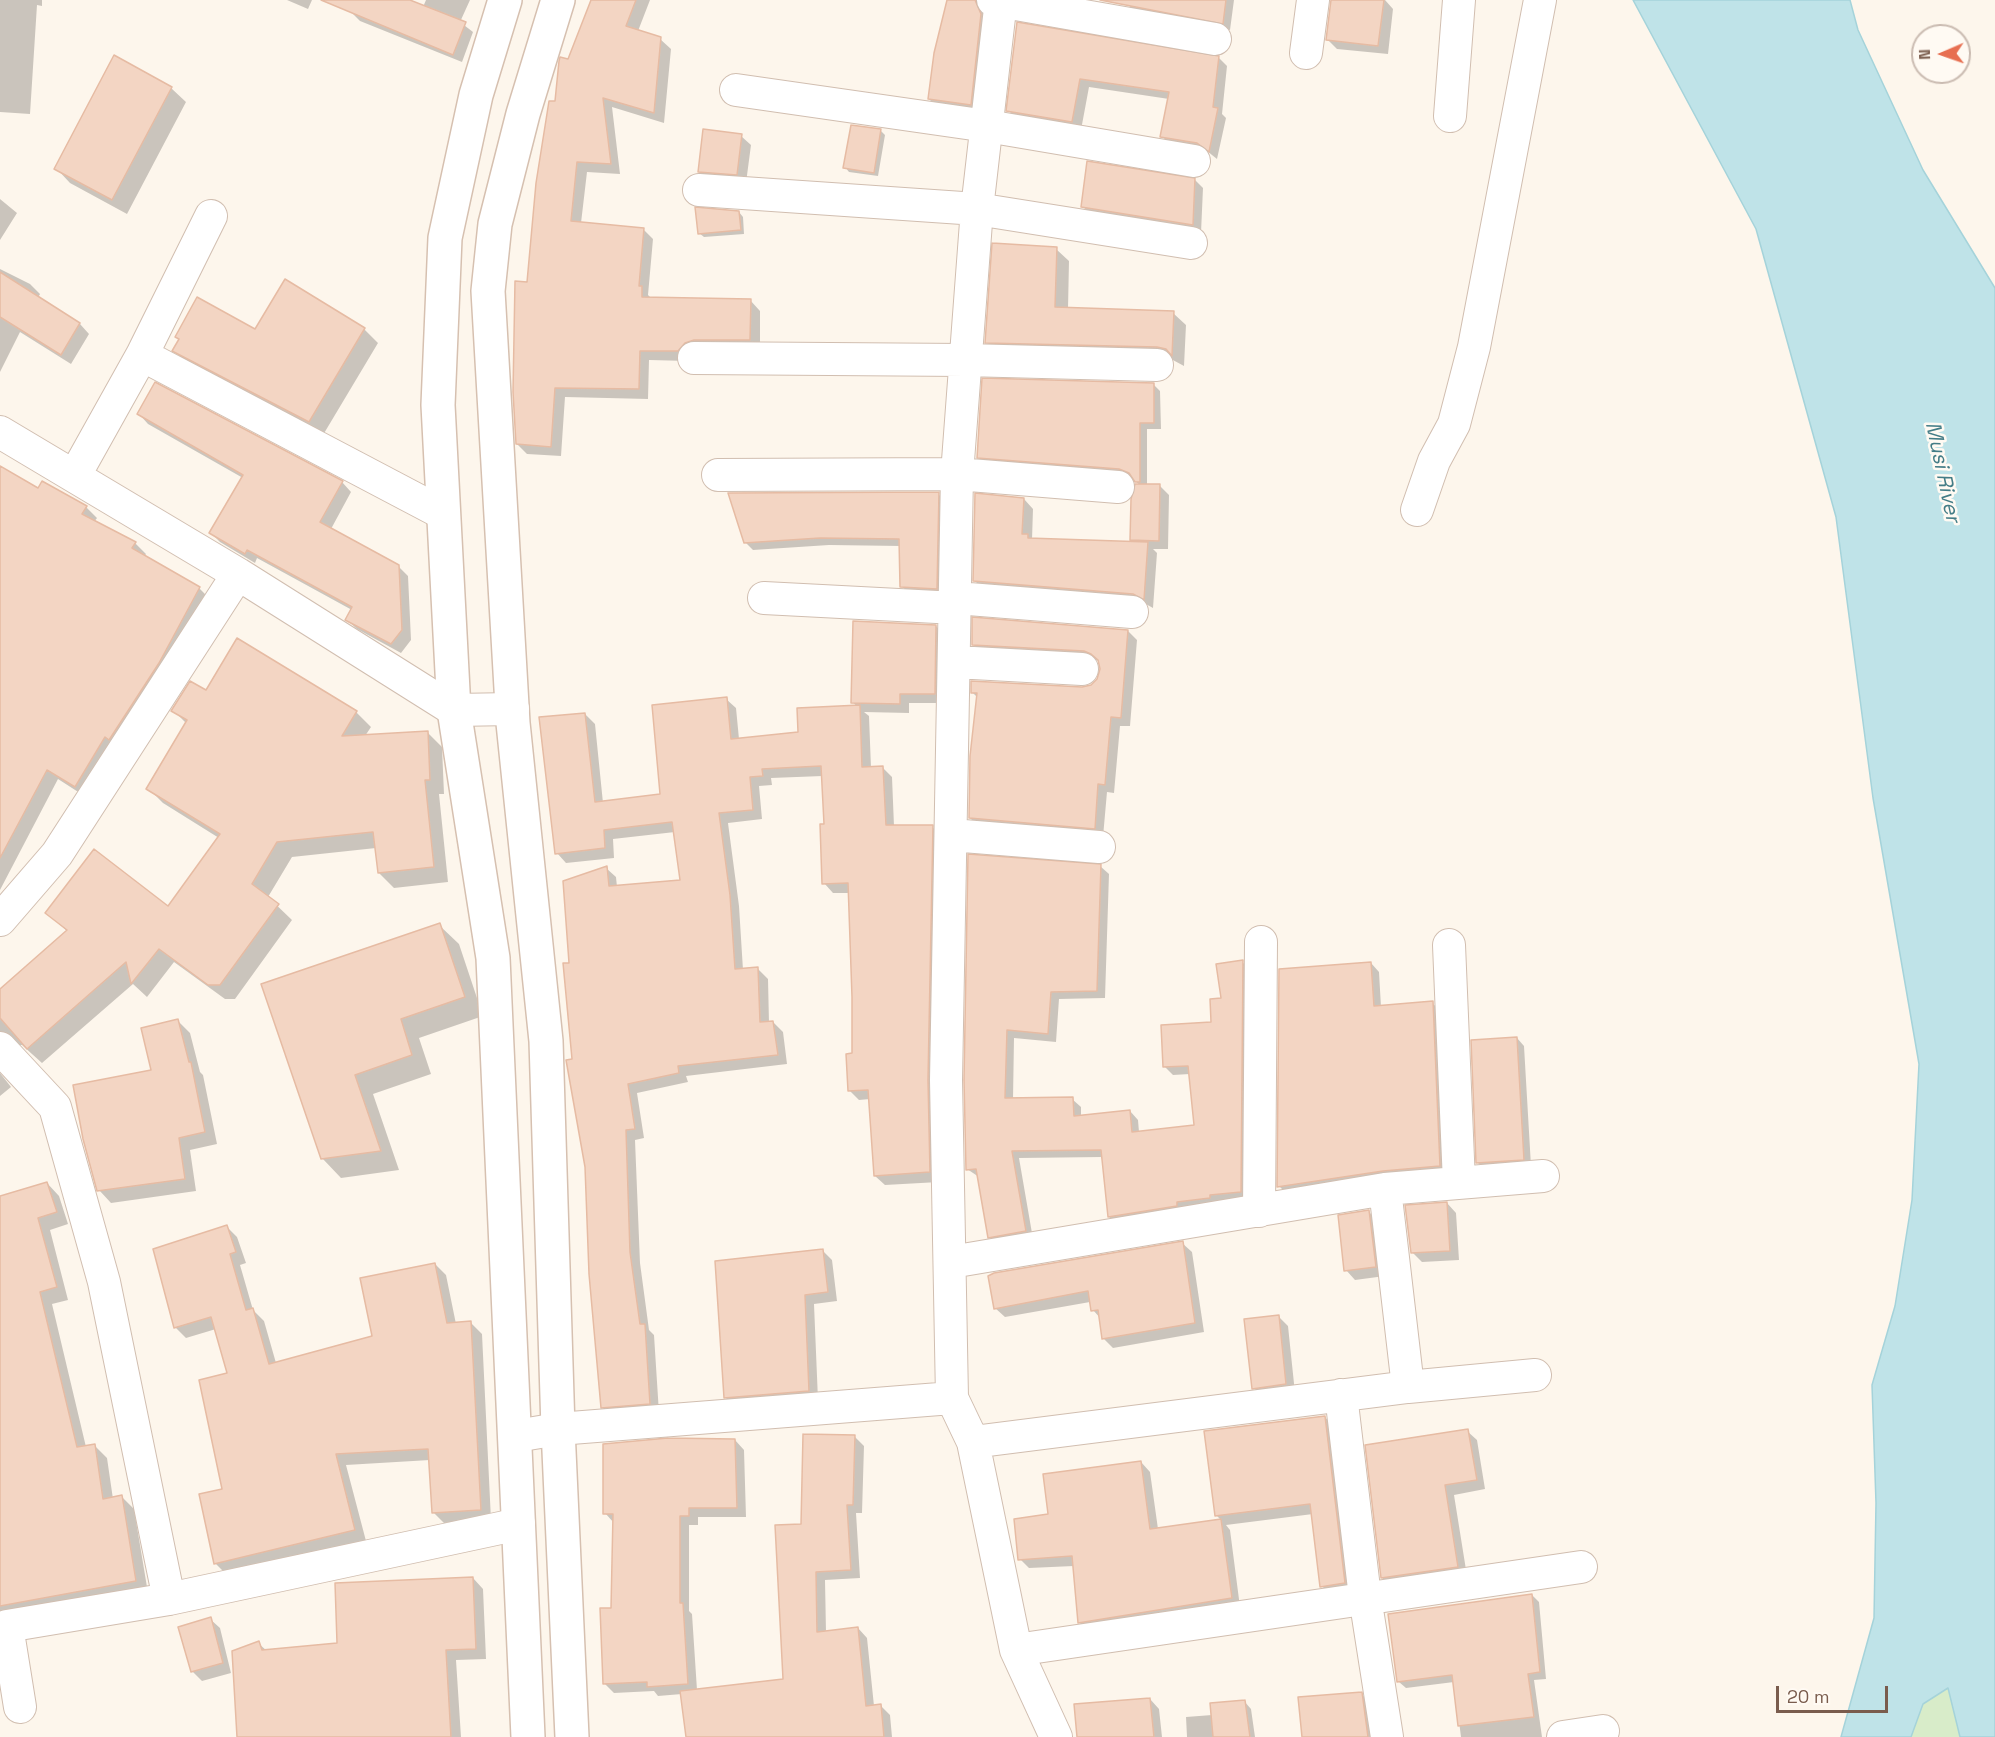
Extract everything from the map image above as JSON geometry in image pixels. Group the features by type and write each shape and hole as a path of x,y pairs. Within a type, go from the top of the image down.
{"street":[{"path":"505,0 476,94 444,238 438,405 454,710 493,958 528,1737"},
{"path":"558,0 523,114 495,224 488,291 513,709 546,1041 558,1429 572,1737"},
{"path":"1306,53 1313,0"},
{"path":"1449,116 1459,0"},
{"path":"1417,510 1434,461 1454,424 1474,347 1539,0"},
{"path":"1056,1737 1016,1650 973,1442 952,1398 946,1080 957,474 976,210 987,126 998,1 1215,39"},
{"path":"736,90 987,126 1194,160"},
{"path":"699,190 976,210 1191,243"},
{"path":"75,475 142,355 211,216"},
{"path":"142,355 442,513"},
{"path":"694,358 965,360 1157,365"},
{"path":"0,432 238,574 454,710 513,709"},
{"path":"718,475 957,474 1118,487"},
{"path":"0,920 57,854 238,574"},
{"path":"764,598 956,603 1132,612"},
{"path":"955,662 1083,669"},
{"path":"951,835 1099,847"},
{"path":"1259,1211 1261,942"},
{"path":"1449,945 1459,1183"},
{"path":"0,1048 55,1107 104,1282 169,1599"},
{"path":"951,1262 1385,1189 1543,1176"},
{"path":"1385,1189 1408,1387"},
{"path":"973,1442 1408,1387 1535,1376"},
{"path":"1341,1395 1365,1597 1387,1737"},
{"path":"516,1436 558,1429 952,1398"},
{"path":"20,1707 7,1626 169,1599 519,1524"},
{"path":"1016,1650 1581,1567"},
{"path":"1563,1737 1603,1731"}],"green space":[{"path":"1948,1688 1960,1737 1911,1737 1923,1703"}],"water":[{"name":"Musi River","path":"1633,0 1850,0 1858,30 1923,170 1995,288 1995,1737 1960,1737 1948,1688 1923,1704 1911,1737 1841,1737 1874,1618 1876,1503 1872,1385 1895,1306 1912,1200 1919,1064 1873,798 1836,517 1756,229"}],"building":[{"path":"321,0 410,0 466,22 453,55"},
{"path":"591,0 636,0 626,26 661,37 654,113 603,98 611,164 577,162 571,221 644,228 639,286 642,286 642,297 751,299 750,340 694,340 685,343 678,351 640,351 639,389 555,388 551,447 516,444 513,392 515,281 527,282 536,183 549,101 555,101 560,57 568,59"},
{"path":"947,0 975,0 981,14 971,105 928,99 934,53"},
{"path":"1100,0 1226,0 1223,24"},
{"path":"1331,0 1384,0 1378,46 1326,40"},
{"path":"1017,22 1219,56 1213,107 1218,108 1209,152 1197,143 1160,137 1169,92 1080,79 1072,122 1006,111"},
{"path":"114,55 172,87 112,200 54,169"},
{"path":"851,125 881,129 874,173 843,168"},
{"path":"703,129 742,134 737,175 698,172"},
{"path":"1087,161 1195,178 1193,225 1081,207"},
{"path":"695,207 739,211 741,230 698,234"},
{"path":"992,243 1057,247 1055,307 1174,311 1172,356 1166,349 1157,347 985,343"},
{"path":"0,272 80,323 61,355 0,317"},
{"path":"285,279 365,328 309,422 172,351 179,339 175,337 197,297 255,329"},
{"path":"982,378 1154,383 1154,423 1140,423 1140,482 1135,482 1129,473 1119,469 977,458"},
{"path":"155,382 343,481 320,522 399,565 402,630 391,644 345,620 352,607 247,550 245,554 209,533 243,475 137,414"},
{"path":"0,466 38,488 42,481 87,506 82,514 136,542 132,548 200,587 159,663 109,740 105,737 75,787 47,770 0,858"},
{"path":"1135,484 1160,484 1159,541 1130,540 1131,499"},
{"path":"939,492 937,589 900,587 899,539 820,538 744,543 728,493"},
{"path":"975,493 1024,498 1022,534 1028,534 1028,538 1148,542 1144,600 1133,594 973,581"},
{"path":"972,617 1128,630 1121,718 1111,717 1105,785 1098,784 1095,829 969,818 970,756 977,693 971,693 971,681 1082,687 1091,685 1097,679 1100,669 1098,660 1084,651 972,645"},
{"path":"853,621 936,625 935,694 900,694 900,704 851,703"},
{"path":"237,638 357,711 342,736 428,731 430,780 425,780 434,867 378,873 373,832 277,842 252,884 279,904 220,985 208,985 159,949 131,984 126,962 27,1049 0,1018 0,989 67,930 45,913 94,849 168,906 220,834 146,789 187,720 171,711 190,681 206,690"},
{"path":"727,697 731,739 798,732 797,708 860,705 862,767 883,766 886,825 933,825 928,1080 930,1172 874,1176 868,1090 848,1091 846,1054 852,1053 852,997 848,883 822,884 820,824 824,824 821,766 762,769 763,776 750,777 753,810 719,813 730,895 735,969 758,967 760,1022 773,1021 778,1055 678,1066 679,1073 628,1084 635,1129 626,1130 630,1252 640,1324 645,1324 650,1404 601,1408 589,1274 585,1167 566,1060 572,1059 563,963 569,963 563,881 607,866 609,886 680,880 672,822 604,830 605,848 555,854 539,717 585,713 595,802 660,794 652,705"},
{"path":"968,854 1101,864 1097,991 1051,992 1048,1034 1007,1030 1005,1098 1073,1097 1074,1116 1130,1110 1132,1132 1194,1125 1188,1066 1163,1067 1161,1025 1211,1022 1210,999 1221,998 1216,964 1243,960 1241,1192 1210,1195 1210,1198 1177,1202 1177,1206 1108,1217 1101,1150 1012,1151 1026,1231 988,1238 976,1169 966,1170 964,1080"},
{"path":"440,923 465,997 401,1019 412,1055 355,1075 381,1151 321,1159 261,984"},
{"path":"1371,962 1374,1006 1433,1001 1440,1166 1383,1171 1277,1187 1279,969"},
{"path":"178,1019 189,1062 191,1062 205,1132 179,1138 185,1179 97,1191 83,1139 73,1085 151,1070 141,1028"},
{"path":"1517,1037 1524,1160 1476,1163 1471,1040"},
{"path":"47,1182 57,1212 38,1218 57,1287 40,1292 77,1447 95,1444 103,1499 122,1495 136,1581 0,1606 0,1196"},
{"path":"1447,1202 1450,1251 1411,1253 1405,1205"},
{"path":"1369,1210 1376,1267 1344,1271 1338,1215"},
{"path":"227,1225 236,1252 230,1254 246,1310 253,1308 269,1364 372,1336 360,1278 435,1263 447,1323 471,1321 481,1510 432,1513 428,1449 336,1454 355,1530 214,1564 199,1494 222,1489 199,1380 227,1373 211,1317 174,1328 153,1249"},
{"path":"1183,1241 1195,1323 1102,1339 1098,1310 1091,1311 1088,1291 994,1309 988,1276 994,1273"},
{"path":"823,1249 828,1292 805,1295 809,1391 724,1398 715,1261"},
{"path":"1279,1315 1286,1384 1252,1389 1244,1319"},
{"path":"1325,1416 1345,1583 1320,1587 1310,1504 1215,1516 1204,1431"},
{"path":"1468,1429 1477,1480 1445,1485 1458,1567 1381,1578 1365,1445"},
{"path":"803,1434 855,1435 853,1505 847,1505 851,1570 816,1572 817,1632 858,1627 866,1706 881,1704 884,1737 686,1737 680,1691 783,1679 775,1525 801,1524"},
{"path":"668,1438 735,1439 737,1508 689,1508 689,1516 680,1516 680,1603 683,1603 688,1684 647,1687 647,1682 603,1684 600,1608 611,1608 613,1514 603,1514 603,1444"},
{"path":"1141,1461 1150,1529 1221,1519 1232,1598 1078,1623 1072,1556 1018,1560 1014,1519 1048,1514 1043,1474"},
{"path":"473,1577 476,1649 446,1650 451,1737 237,1737 232,1651 259,1641 262,1650 337,1643 335,1583"},
{"path":"1532,1594 1540,1672 1528,1674 1534,1717 1458,1726 1452,1675 1397,1682 1388,1614"},
{"path":"211,1617 223,1663 191,1672 178,1627"},
{"path":"1362,1692 1368,1737 1302,1737 1298,1697"},
{"path":"1150,1698 1154,1737 1077,1737 1074,1704"},
{"path":"1245,1700 1250,1737 1213,1737 1210,1703"}]}
